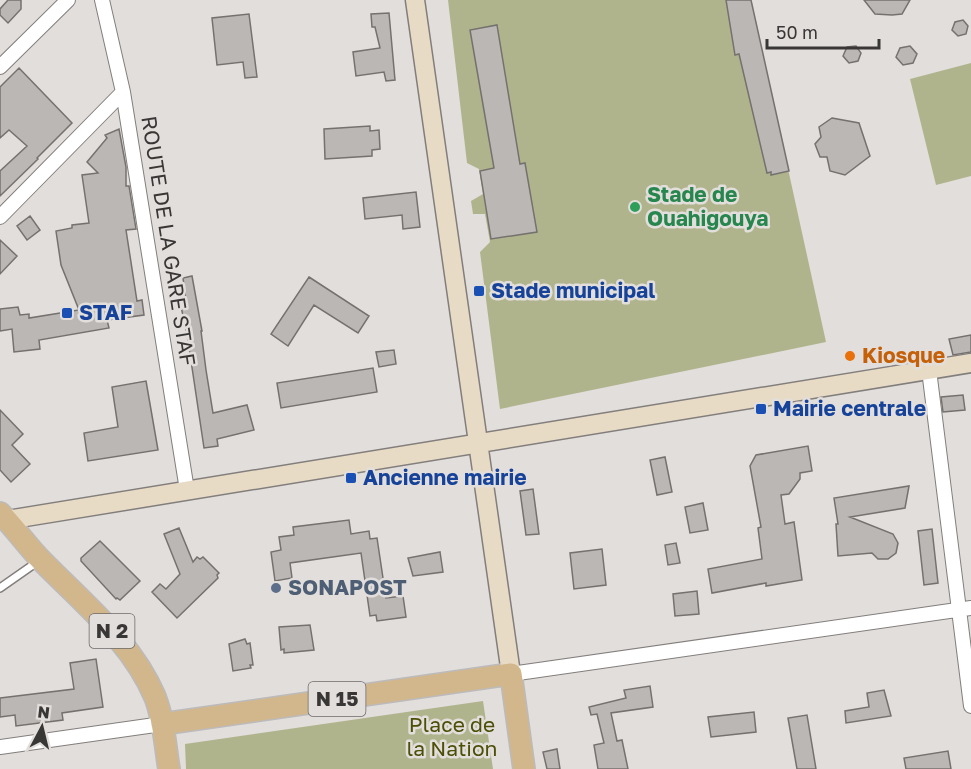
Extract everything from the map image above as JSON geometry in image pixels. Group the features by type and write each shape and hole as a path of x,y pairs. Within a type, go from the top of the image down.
{"main road":[{"path":"416,0 524,769"},
{"path":"4,517 187,490 971,363"},
{"name":"N 2","path":"4,517 41,560 111,629 143,674 156,698 169,769"},
{"name":"N 15","path":"162,724 511,674"}],"street":[{"path":"0,67 68,0"},
{"name":"ROUTE DE LA GARE STAF","path":"102,0 123,92 187,490"},
{"path":"0,217 123,92"},
{"path":"929,370 965,609 971,706"},
{"path":"511,674 965,609"},
{"path":"0,747 162,724"}],"lane":[{"path":"0,588 41,560"}],"green space":[{"name":"Stade de Ouahigouya","path":"448,0 751,0 826,342 500,409 480,252 490,242 485,214 473,214 471,201 483,194 479,169 467,163"},
{"path":"971,63 971,176 936,185 910,79"},
{"name":"Place de la Nation","path":"483,701 493,769 186,769 185,744"}],"building":[{"path":"8,0 21,0 21,9 8,23 0,15 0,9"},
{"path":"726,0 751,0 789,171 771,175 771,172 767,173 739,54 735,55"},
{"path":"864,0 910,0 902,14 892,15 875,14"},
{"path":"389,13 395,80 386,81 384,72 356,76 353,52 380,48 375,27 372,27 371,14"},
{"path":"249,14 257,77 245,78 243,62 217,65 212,18"},
{"path":"963,20 968,26 966,34 958,36 952,30 955,22"},
{"path":"497,25 520,164 525,163 537,232 491,239 480,171 494,168 470,30"},
{"path":"856,46 861,53 858,61 849,63 843,56 847,47"},
{"path":"910,46 917,54 913,63 903,65 896,57 900,48"},
{"path":"19,68 72,123 0,196 0,171 27,146 9,130 0,138 0,87"},
{"path":"832,118 859,123 870,156 845,175 830,171 827,157 820,157 815,144 821,137 819,127"},
{"path":"370,126 370,131 379,130 380,149 372,150 372,156 325,159 324,129"},
{"path":"119,129 126,167 126,186 129,186 136,229 126,230 137,301 142,300 144,315 107,320 109,328 39,340 40,349 14,352 12,329 0,331 0,309 18,307 20,315 29,314 29,318 79,310 61,265 56,231 72,228 72,225 89,223 82,175 98,173 87,162 107,138 105,135"},
{"path":"416,192 420,227 403,229 402,215 365,219 363,198"},
{"path":"30,216 40,230 27,240 17,226"},
{"path":"0,240 17,256 0,274"},
{"path":"192,276 213,413 247,405 254,430 217,439 218,446 204,448 180,302 186,301 183,278"},
{"path":"309,277 369,316 358,333 314,305 288,346 271,334"},
{"path":"971,335 971,352 953,355 949,339"},
{"path":"394,350 396,364 379,367 376,352"},
{"path":"373,368 377,392 281,408 277,383"},
{"path":"146,381 158,450 88,461 84,433 118,427 112,387"},
{"path":"963,395 965,410 943,412 941,397"},
{"path":"0,410 23,434 12,445 30,464 11,482 0,470"},
{"path":"808,446 812,471 800,473 800,479 789,494 781,495 785,524 794,522 802,580 766,586 766,583 712,593 708,569 762,559 758,528 761,527 750,466 756,455"},
{"path":"665,457 672,492 657,495 650,460"},
{"path":"909,486 905,508 850,517 893,534 898,543 896,553 888,559 878,559 872,553 838,556 836,524 838,524 834,498"},
{"path":"533,489 539,534 526,535 520,491"},
{"path":"703,503 708,530 690,533 685,507"},
{"path":"349,520 351,534 369,531 370,539 377,538 386,598 403,596 406,617 377,621 376,615 370,616 361,553 290,563 292,578 275,581 271,552 281,550 279,537 294,535 293,527"},
{"path":"179,528 193,562 197,557 200,559 203,557 219,573 218,578 177,618 152,592 160,584 166,589 180,574 164,534"},
{"path":"932,529 938,583 924,585 918,531"},
{"path":"100,541 140,581 120,600 116,599 81,561 81,558"},
{"path":"676,543 680,563 668,565 665,545"},
{"path":"602,549 606,585 574,589 570,553"},
{"path":"440,552 443,572 413,576 408,558"},
{"path":"697,591 699,614 675,616 673,594"},
{"path":"310,625 314,650 284,653 284,649 281,650 279,627"},
{"path":"245,639 247,644 250,643 253,665 250,665 251,668 233,671 229,644"},
{"path":"96,659 103,707 62,713 63,720 16,726 15,715 0,717 0,698 74,689 70,663"},
{"path":"650,686 653,707 611,713 617,741 622,740 628,769 598,769 594,745 604,743 597,714 591,715 589,707 626,698 624,690"},
{"path":"884,690 891,716 846,723 845,711 869,707 867,693"},
{"path":"754,712 756,732 711,737 708,717"},
{"path":"807,715 816,769 797,769 788,718"},
{"path":"557,749 560,769 547,769 543,752"},
{"path":"948,751 951,769 906,769 904,758"}],"place":[{"name":"Stade de Ouahigouya","path":"635,207"},
{"name":"Stade municipal","path":"479,291"},
{"name":"STAF","path":"67,313"},
{"name":"Kiosque","path":"850,356"},
{"name":"Mairie centrale","path":"761,409"},
{"name":"Ancienne mairie","path":"351,478"},
{"name":"SONAPOST","path":"276,588"}]}
